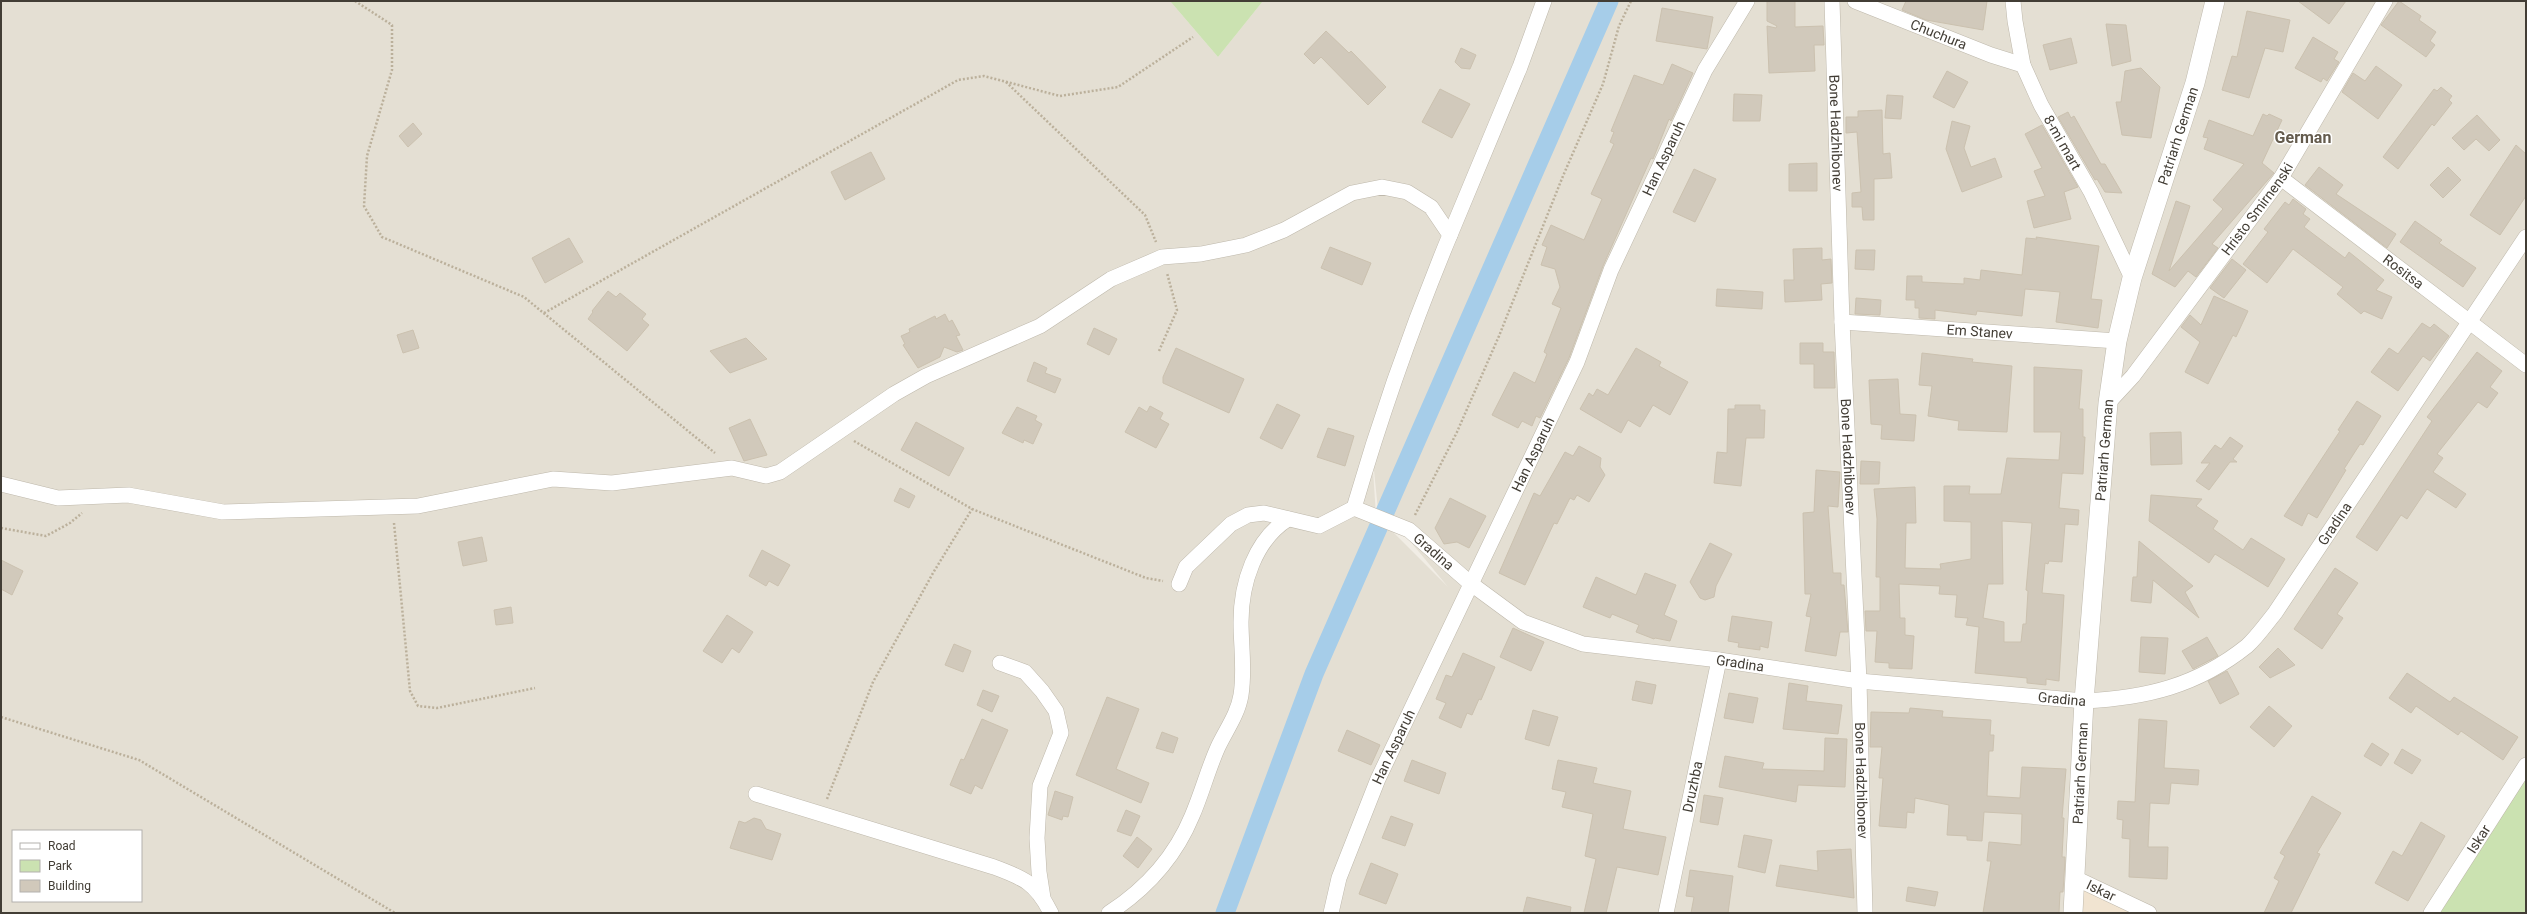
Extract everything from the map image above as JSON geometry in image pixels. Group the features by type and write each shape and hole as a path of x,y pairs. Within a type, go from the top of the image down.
{"street":[{"path":"1179,584 1186,567 1231,524 1248,515 1264,513 1319,526 1333,521 1354,508 1379,424 1415,319 1520,66 1544,1"},
{"name":"Han Asparuh","path":"1331,913 1339,878 1378,779 1470,582 1574,369 1611,270 1705,70 1746,1"},
{"name":"Bone Hadzhibonev","path":"1832,1 1842,322 1859,681 1865,913"},
{"name":"Chuchura","path":"1855,1 1991,55 2023,65"},
{"name":"8-mi mart","path":"2013,1 2014,21 2023,65 2041,105 2091,192 2132,278"},
{"name":"Patriarh German","path":"2073,913 2084,701 2108,403 2117,341 2132,278 2195,83 2215,1"},
{"name":"Hristo Smirnenski","path":"2108,403 2133,376 2281,178 2385,1"},
{"name":"Rositsa","path":"2281,178 2526,365"},
{"path":"1,484 58,498 128,495 222,512 418,506 553,479 612,483 732,468 766,476 780,472 894,394 926,376 1040,326 1111,279 1162,257 1201,254 1246,245 1284,230 1352,193 1382,187 1407,192 1431,207 1450,235"},
{"name":"Gradina","path":"1354,508 1409,530 1470,582 1523,622 1583,644 1718,660 1859,681 2084,701 2120,699 2162,691 2207,674 2248,645 2274,613 2526,237"},
{"name":"Em Stanev","path":"1842,322 2117,341"},
{"path":"1109,913 1135,896 1168,860 1192,818 1218,748 1233,720 1241,696 1243,671 1241,620 1251,566 1258,549 1268,535 1288,519"},
{"name":"Druzhba","path":"1666,913 1718,660"},
{"path":"1000,663 1025,672 1042,690 1056,711 1061,733 1040,786 1038,838 1039,872 1043,898"},
{"name":"Iskar","path":"2431,913 2526,765"},
{"path":"756,794 994,867 1025,878 1043,898 1051,913"},
{"name":"Iskar","path":"2075,878 2149,913"}],"path":[{"path":"355,1 392,25 392,70 366,156 364,206 382,237 524,297 732,468"},
{"path":"1409,530 1418,508 1457,432 1499,336 1563,176 1603,84 1619,26 1631,1"},
{"path":"544,313 958,80 984,76 1060,96 1118,87 1193,37"},
{"path":"1006,81 1145,215 1162,257 1177,310 1159,351"},
{"path":"839,432 972,509 1146,578 1179,584"},
{"path":"1,528 46,536 70,523 102,496"},
{"path":"392,506 410,691 418,706 437,708 535,688"},
{"path":"821,815 873,682 933,573 972,509"},
{"path":"1,717 139,760 395,913"}],"shaded area":[{"path":"1,1 1170,1 1218,57 1263,1 2526,1 2526,765 2431,913 1,913","holes":["1371,441 1378,510 1405,535 1448,587 1376,515"]},
{"path":"2075,878 2149,913 2073,913"}],"green space":[{"path":"1170,1 1263,1 1218,57"},
{"path":"2526,765 2526,913 2431,913"}],"building":[{"path":"1767,1 1795,1 1795,27 1823,26 1824,45 1814,45 1815,71 1769,73 1767,26 1776,28 1777,26 1767,21"},
{"path":"1906,1 1987,1 1983,30 1926,20 1902,10"},
{"path":"2298,1 2346,1 2329,24"},
{"path":"2399,1 2421,16 2419,20 2436,32 2430,41 2435,45 2426,57 2381,25"},
{"path":"1662,8 1713,17 1707,49 1656,41"},
{"path":"2247,11 2290,20 2283,52 2265,48 2249,98 2222,90 2232,56 2237,57"},
{"path":"2106,24 2126,25 2131,61 2112,66"},
{"path":"1326,31 1349,53 1351,51 1386,87 1368,105 1321,57 1314,64 1304,54"},
{"path":"2313,37 2338,52 2334,59 2339,62 2327,81 2323,78 2321,82 2295,68"},
{"path":"2071,38 2077,63 2050,70 2043,45"},
{"path":"1461,48 1476,55 1470,69 1461,68 1455,62"},
{"path":"1672,64 1693,73 1671,121 1669,119 1653,159 1651,158 1603,266 1569,358 1540,418 1536,416 1532,426 1522,421 1518,428 1492,415 1514,372 1535,383 1547,354 1544,352 1561,308 1552,304 1560,287 1555,269 1541,265 1547,247 1542,245 1551,225 1584,240 1602,199 1591,194 1614,144 1610,142 1614,132 1611,131 1634,75 1663,85"},
{"path":"2376,66 2402,85 2378,119 2342,92 2353,73 2365,81"},
{"path":"2141,68 2160,87 2151,138 2122,135 2116,102 2121,102 2125,71"},
{"path":"1947,71 1968,82 1954,108 1933,97"},
{"path":"2441,87 2452,96 2449,100 2452,103 2434,126 2432,124 2398,169 2383,157 2434,89 2437,91"},
{"path":"1440,89 1470,104 1452,138 1422,122"},
{"path":"1734,94 1762,95 1760,121 1733,121"},
{"path":"1887,95 1903,96 1901,119 1885,118"},
{"path":"1882,110 1883,154 1890,153 1892,178 1874,179 1874,220 1863,220 1862,207 1852,207 1852,193 1861,192 1857,132 1846,133 1846,117 1858,117 1858,111"},
{"path":"2068,112 2071,118 2074,116 2101,164 2105,164 2122,193 2105,192 2097,179 2095,180 2058,117"},
{"path":"2263,114 2267,116 2269,114 2282,120 2262,163 2274,173 2212,244 2218,248 2196,277 2188,271 2175,287 2152,274 2176,201 2190,206 2169,271 2223,209 2213,200 2244,164 2204,149 2208,138 2203,137 2209,120 2253,136"},
{"path":"2477,115 2500,140 2489,151 2476,139 2464,150 2452,138"},
{"path":"1952,121 1970,126 1964,148 1971,167 1995,158 2002,177 1962,192 1946,149"},
{"path":"413,123 422,134 408,147 399,136"},
{"path":"2042,125 2078,187 2064,192 2071,219 2034,228 2027,201 2045,196 2034,171 2042,168 2025,134"},
{"path":"2516,145 2526,154 2526,196 2500,235 2470,215"},
{"path":"871,152 885,179 845,200 831,172"},
{"path":"1817,163 1817,191 1789,191 1789,164"},
{"path":"2319,167 2343,185 2336,194 2396,234 2387,248 2305,185"},
{"path":"2448,167 2461,180 2443,198 2430,185"},
{"path":"1694,169 1716,179 1695,222 1673,212"},
{"path":"2293,199 2306,209 2303,214 2310,219 2304,227 2345,258 2349,252 2384,280 2376,290 2392,297 2382,319 2364,311 2361,314 2337,294 2343,287 2293,249 2267,283 2243,264 2268,232 2264,229 2285,202 2289,205"},
{"path":"2415,221 2442,240 2439,243 2476,268 2463,287 2400,242"},
{"path":"2036,237 2099,246 2091,299 2102,300 2098,328 2056,322 2060,292 2025,289 2022,316 1977,311 1976,315 1935,310 1935,319 1919,318 1919,308 1915,308 1915,300 1906,300 1907,276 1922,276 1922,282 1964,284 1964,278 1980,280 1981,270 2022,275 2026,238 2037,239"},
{"path":"569,238 583,262 545,283 532,258"},
{"path":"1330,247 1371,263 1362,285 1321,268"},
{"path":"1822,248 1822,260 1831,259 1832,283 1821,284 1822,300 1785,302 1784,280 1794,280 1793,249"},
{"path":"1856,250 1875,250 1874,270 1855,269"},
{"path":"2232,259 2246,270 2224,298 2210,288"},
{"path":"1717,289 1763,292 1762,309 1716,306"},
{"path":"608,291 616,297 620,293 646,314 642,319 649,325 627,351 588,319 593,312 592,311"},
{"path":"2214,296 2248,311 2236,337 2233,335 2208,384 2185,372 2200,342 2181,327 2190,315 2201,325"},
{"path":"1856,298 1881,300 1880,315 1855,314"},
{"path":"945,314 949,322 952,320 960,335 956,336 963,350 957,352 944,347 940,357 918,368 903,345 905,344 901,336 910,332 909,329 935,316 936,319"},
{"path":"2422,323 2430,328 2434,324 2449,336 2430,361 2423,356 2398,391 2371,372 2389,348 2398,354"},
{"path":"1094,328 1117,339 1109,355 1087,344"},
{"path":"413,330 419,348 403,353 397,335"},
{"path":"746,338 767,359 730,373 710,351"},
{"path":"1800,343 1823,343 1823,352 1834,352 1835,388 1814,388 1814,364 1800,364"},
{"path":"1176,348 1244,379 1229,413 1163,383 1163,377"},
{"path":"1636,348 1661,362 1659,366 1688,382 1670,415 1653,405 1640,427 1628,420 1621,433 1580,409 1589,393 1593,396 1597,389 1608,395"},
{"path":"2477,352 2502,371 2490,387 2498,393 2487,408 2478,402 2437,454 2443,458 2433,472 2466,494 2456,508 2427,489 2407,519 2401,515 2377,551 2356,537 2432,421 2427,417"},
{"path":"1922,353 1973,359 1972,362 2012,366 2007,432 1958,430 1959,421 1928,416 1932,386 1919,385"},
{"path":"1034,362 1047,368 1045,373 1061,379 1055,393 1027,381"},
{"path":"2034,367 2082,370 2079,409 2083,409 2083,437 2085,437 2083,474 2062,473 2059,508 2079,510 2078,525 2065,524 2062,562 2049,561 2048,564 2045,563 2042,593 2064,595 2059,681 2046,679 2046,685 2027,683 2027,678 1975,673 1979,627 1966,625 1968,618 1955,617 1957,595 1939,594 1940,586 1899,584 1900,618 1905,618 1905,635 1914,636 1912,669 1889,668 1889,663 1875,662 1877,631 1866,631 1865,611 1880,611 1880,577 1876,577 1877,519 1874,489 1915,487 1916,523 1906,523 1905,568 1941,569 1940,564 1971,559 1971,522 1944,521 1944,486 1970,486 1969,494 2001,494 2007,458 2059,460 2061,432 2034,432","holes":["2002,521 2032,523 2026,590 2028,591 2026,624 2023,624 2021,642 2004,642 2004,622 1983,618 1988,584 2003,584"]},
{"path":"1898,379 1900,414 1916,415 1914,441 1881,439 1882,425 1871,424 1869,380"},
{"path":"2357,401 2381,416 2363,445 2360,444 2344,469 2346,470 2317,518 2308,513 2302,526 2284,516 2340,431 2338,430"},
{"path":"1277,404 1300,415 1282,449 1260,438"},
{"path":"1735,405 1760,405 1760,410 1765,410 1764,438 1746,438 1741,486 1714,483 1717,452 1727,453 1728,409 1735,409"},
{"path":"1150,406 1163,413 1160,419 1169,424 1156,448 1125,432 1139,407 1147,412"},
{"path":"1017,407 1037,416 1035,420 1042,424 1033,444 1024,440 1023,443 1002,433"},
{"path":"750,419 767,455 744,461 729,428"},
{"path":"916,422 964,448 949,476 901,450"},
{"path":"1328,428 1354,436 1345,466 1317,457"},
{"path":"2181,432 2182,464 2151,465 2150,433"},
{"path":"2230,437 2243,446 2233,459 2237,462 2230,462 2209,490 2196,481 2210,463 2201,463 2215,445 2221,449"},
{"path":"1579,446 1601,458 1600,467 1605,475 1589,502 1577,495 1574,500 1570,498 1557,524 1554,523 1525,585 1499,573 1534,493 1540,496 1565,452 1573,456"},
{"path":"1861,461 1880,462 1879,484 1860,484"},
{"path":"1816,470 1840,472 1838,507 1828,506 1833,573 1841,573 1841,585 1844,585 1848,632 1840,632 1836,656 1805,651 1811,617 1806,616 1811,594 1805,594 1803,513 1814,512"},
{"path":"900,488 915,496 909,508 894,501"},
{"path":"2151,495 2202,499 2196,506 2218,521 2213,529 2243,550 2251,538 2285,559 2268,587 2215,554 2209,563 2149,521"},
{"path":"1450,498 1486,516 1469,548 1457,542 1444,544 1435,528"},
{"path":"482,537 487,561 463,566 458,542"},
{"path":"2139,541 2193,586 2185,592 2199,618 2153,580 2151,603 2131,601 2133,577 2137,577"},
{"path":"1710,543 1732,554 1716,586 1714,597 1705,600 1700,598 1690,582"},
{"path":"762,550 790,565 778,586 769,581 766,586 749,576"},
{"path":"1,560 23,571 12,595 1,589"},
{"path":"2335,568 2358,583 2337,614 2343,618 2322,649 2294,629"},
{"path":"1645,573 1676,585 1664,615 1677,621 1670,641 1654,639 1636,632 1639,625 1612,614 1610,618 1583,607 1596,577 1636,595"},
{"path":"511,607 513,623 496,625 494,610"},
{"path":"727,615 753,632 739,653 732,648 722,663 703,651"},
{"path":"1732,616 1772,622 1768,648 1760,646 1760,650 1738,647 1739,643 1728,641"},
{"path":"1513,628 1544,642 1531,671 1500,657"},
{"path":"2141,637 2168,638 2165,674 2139,672"},
{"path":"2207,637 2218,656 2193,669 2182,651"},
{"path":"954,644 971,651 963,672 945,665"},
{"path":"2278,648 2295,665 2270,678 2259,667"},
{"path":"1463,653 1495,667 1481,700 1479,699 1472,715 1467,713 1461,728 1439,718 1446,703 1436,699 1446,675 1452,677"},
{"path":"2227,671 2239,694 2220,704 2208,681"},
{"path":"2407,673 2450,702 2454,697 2518,737 2503,760 2461,731 2458,735 2416,706 2411,713 2389,698"},
{"path":"1636,681 1656,685 1652,704 1632,700"},
{"path":"1789,683 1808,686 1806,701 1842,705 1838,734 1783,729"},
{"path":"983,690 999,696 992,712 977,705"},
{"path":"1729,693 1758,698 1753,723 1724,718"},
{"path":"1107,697 1139,709 1116,769 1149,783 1141,803 1076,775"},
{"path":"2269,706 2292,726 2274,747 2250,727"},
{"path":"1910,708 1943,711 1942,717 1991,720 1990,735 1994,735 1993,751 1989,751 1987,796 2020,798 2022,767 2066,769 2062,818 2064,818 2062,857 2065,857 2065,861 2063,892 2060,892 2059,913 1983,913 1991,861 1987,861 1989,842 2021,845 2022,814 1984,812 1982,841 1967,840 1967,836 1947,835 1949,805 1915,798 1914,813 1907,812 1906,828 1879,826 1883,778 1879,778 1882,747 1870,747 1871,712 1909,713"},
{"path":"1533,710 1558,717 1549,746 1525,739"},
{"path":"982,719 1008,730 982,789 975,785 971,794 950,785 961,759 964,760"},
{"path":"2139,719 2167,721 2164,768 2199,770 2198,785 2171,783 2169,804 2150,803 2148,847 2168,847 2167,879 2129,877 2130,839 2122,838 2123,820 2117,819 2118,801 2135,802"},
{"path":"1347,730 1380,745 1371,765 1338,751"},
{"path":"1162,732 1178,738 1173,753 1156,748"},
{"path":"1825,738 1847,739 1845,787 1798,785 1796,802 1719,787 1725,756 1764,763 1762,769 1824,771"},
{"path":"2372,743 2389,754 2381,766 2364,756"},
{"path":"2402,749 2421,760 2412,774 2394,763"},
{"path":"1412,760 1446,773 1439,794 1404,781"},
{"path":"1558,760 1597,768 1593,783 1631,791 1623,829 1666,837 1658,875 1617,867 1606,913 1584,913 1596,859 1585,856 1593,814 1562,807 1566,792 1552,789"},
{"path":"1055,791 1073,797 1068,817 1063,816 1062,820 1048,815"},
{"path":"1704,795 1723,798 1718,825 1700,822"},
{"path":"2312,796 2341,813 2317,853 2320,854 2291,913 2264,913 2279,881 2274,878 2285,856 2280,853"},
{"path":"1126,810 1140,816 1131,836 1117,831"},
{"path":"1391,816 1413,824 1405,846 1382,838"},
{"path":"754,818 761,820 766,829 781,834 772,860 730,848 739,821 745,823"},
{"path":"2421,822 2445,836 2408,901 2375,883 2393,851 2402,856"},
{"path":"1744,835 1772,840 1765,873 1738,867"},
{"path":"1137,837 1152,849 1138,868 1123,856"},
{"path":"1851,849 1854,898 1776,886 1780,865 1818,871 1817,851"},
{"path":"1371,863 1398,874 1386,904 1359,894"},
{"path":"1690,870 1733,876 1728,913 1691,913 1694,897 1686,896"},
{"path":"1908,887 1938,892 1935,906 1906,901"},
{"path":"1527,897 1571,907 1570,913 1523,913"}],"waterway":[{"path":"1225,913 1314,674 1609,1"}],"district":[{"name":"German","path":"2303,137"}]}
